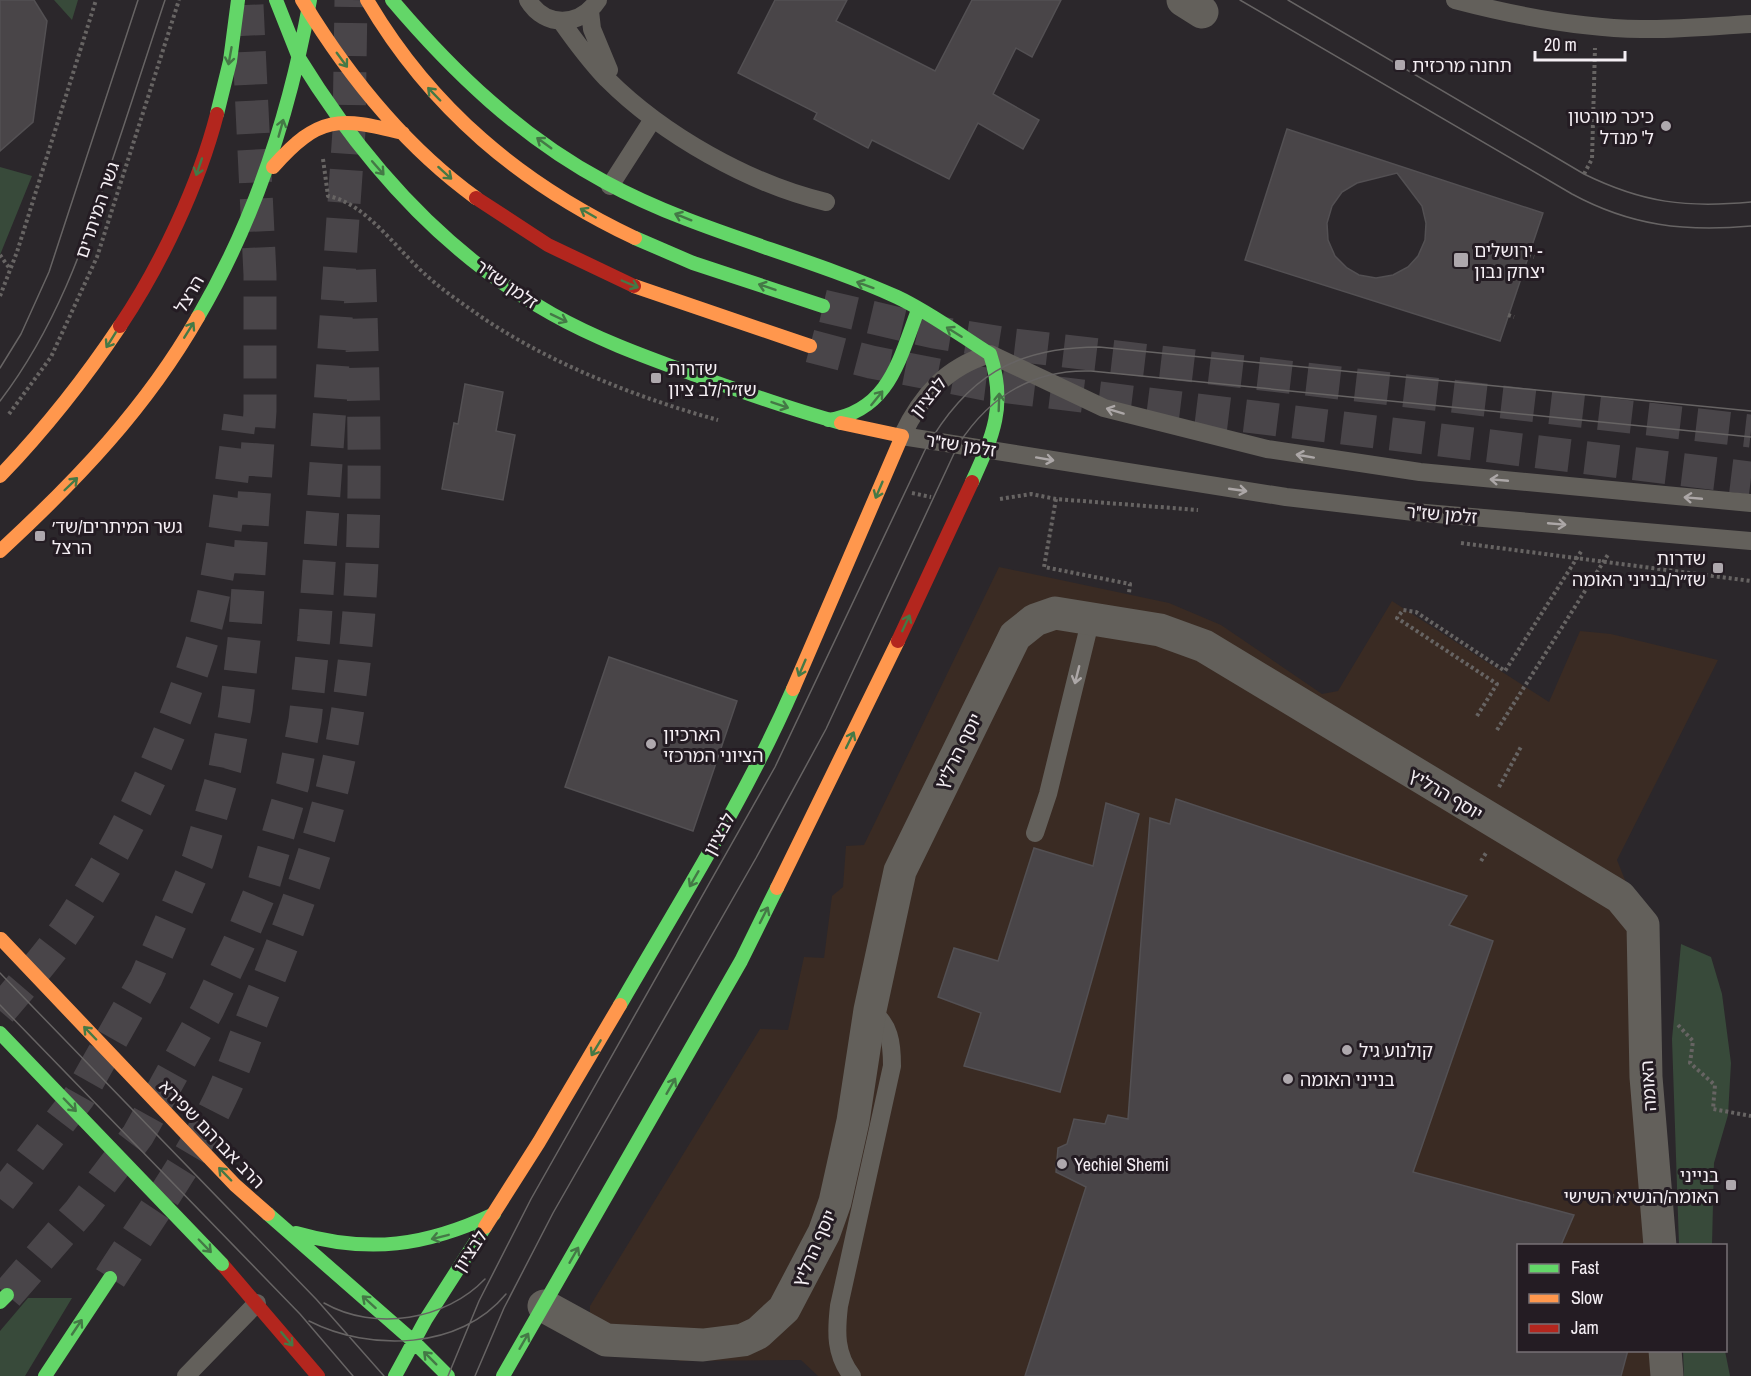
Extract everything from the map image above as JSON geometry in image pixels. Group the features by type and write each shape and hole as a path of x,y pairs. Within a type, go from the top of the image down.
{"main road":[{"path":"0,476 48,428 90,374 159,258 193,183 217,111 229,65 238,0"},
{"name":"זלמן שז\"ר","path":"276,0 299,58 342,122 390,183 438,232 495,280 550,314 611,344 826,420 902,436"},
{"path":"367,0 399,54 465,125 498,153 560,196 650,246 823,306"},
{"path":"392,0 420,36 457,74 505,115 558,154 610,186 695,222 876,289 918,310 990,354 1000,396 998,420 987,450 882,676 741,961 503,1376"},
{"path":"307,4 371,98 403,133 481,202 541,241 590,268 638,288 810,346"},
{"name":"הרצל","path":"0,551 86,469 138,406 201,311 237,244 263,184 281,131 299,58 307,4"},
{"path":"263,184 285,152 308,130 342,122 403,133"},
{"path":"826,420 853,417 876,401 891,375 918,310"},
{"name":"לבציון","path":"412,1340 494,1214 632,987 772,737 902,436"},
{"name":"הרב אברהם שפירא","path":"1,939 235,1185 412,1340 448,1376"},
{"path":"0,1033 222,1263 318,1376"},
{"path":"288,1230 342,1244 395,1246 450,1234 494,1214"},
{"path":"45,1376 110,1278"},
{"path":"395,1376 412,1340"}],"street":[{"name":"יוסף הרליץ","path":"544,1306 595,1335 619,1342 724,1344 743,1340 771,1323 794,1293 824,1233 836,1202 853,1121 870,1010 900,871 1015,636 1035,620 1055,613 1160,630 1204,646 1620,897 1643,925"},
{"name":"האומה","path":"1643,925 1646,1077 1660,1244"},
{"path":"1665,1352 1667,1376"}],"lane":[{"path":"528,0 541,15 561,21 581,17 594,5"},
{"path":"1455,0 1502,12 1597,27 1642,29 1751,24"},
{"path":"594,5 592,29 599,50 629,98"},
{"path":"561,21 607,78 653,119 711,155 759,179 796,195 826,202"},
{"path":"610,186 653,119"},
{"path":"990,354 1104,408 1267,449 1420,472 1751,503"},
{"name":"לבציון","path":"902,436 919,404 937,382 960,366 990,354"},
{"name":"זלמן שז\"ר","path":"902,436 1286,497 1751,541"},
{"path":"1035,833 1048,794 1091,618"},
{"path":"852,1376 840,1355 836,1335 839,1306 892,1066 888,1029 880,1017 870,1010"},
{"path":"186,1376 257,1303"}],"path":[{"path":"0,296 96,0"},
{"name":"גשר המיתרים","path":"9,414 51,357 97,257 179,0"},
{"path":"1584,174 1592,159 1597,27"},
{"path":"0,255 10,269"},
{"path":"1528,255 1534,257"},
{"path":"1508,315 1514,317"},
{"path":"1056,499 1044,567 1131,584"},
{"path":"1477,716 1497,684 1397,618 1402,610 1416,612 1505,670 1596,528"},
{"path":"1497,729 1624,530"},
{"path":"1507,791 1499,786 1522,746"},
{"path":"1679,1015 1678,1027 1693,1041 1690,1063 1714,1085 1713,1109 1751,1116"}],"shaded area":[{"path":"999,567 1169,603 1221,625 1322,694 1338,691 1392,601 1549,702 1580,631 1611,634 1718,660 1617,860 1643,925 1660,1244 1517,1244 1517,1352 1665,1352 1666,1376 818,1376 801,1360 680,1361 590,1318 590,1306 760,1029 788,1030 804,957 824,958 832,896 843,887 846,846 864,845"}],"green space":[{"path":"54,0 78,0 72,20"},
{"path":"0,167 32,176 0,255"},
{"path":"1681,944 1711,957 1722,994 1731,1063 1728,1115 1714,1163 1712,1244 1679,1244 1672,1039"},
{"path":"28,1298 72,1298 25,1376 0,1376 0,1331"},
{"path":"1683,1352 1725,1352 1730,1376 1684,1376"}],"building":[{"path":"0,0 34,0 47,21 33,122 0,151"},
{"path":"775,0 847,0 836,21 935,71 972,0 1061,0 1032,57 1016,48 993,94 1039,120 1023,149 978,123 949,179 872,140 868,148 814,119 817,113 738,73"},
{"path":"1287,129 1543,213 1500,341 1245,260","holes":["1397,173 1422,206 1426,223 1425,240 1418,256 1408,267 1393,275 1376,278 1359,275 1347,268 1335,256 1328,240 1327,223 1332,206 1342,192 1357,183"]},
{"path":"465,384 503,392 496,431 515,435 503,500 442,489 454,423 458,424"},
{"name":"הארכיון הציוני המרכזי","path":"609,657 737,701 693,831 565,787"},
{"name":"בנייני האומה","path":"1176,799 1467,896 1449,925 1493,941 1413,1172 1574,1215 1561,1244 1517,1244 1517,1352 1627,1352 1621,1376 1025,1376 1086,1187 1056,1172 1058,1148 1067,1144 1074,1119 1105,1124 1108,1115 1128,1119 1150,818 1170,824"},
{"path":"1106,803 1139,814 1060,1092 964,1066 981,1013 938,997 954,948 998,961 1034,848 1093,866"}],"tunnel":[{"path":"7,1295 80,1211 138,1135 208,1009 239,943 264,883 293,784 305,720 314,637 349,131 351,0"},
{"path":"0,1199 79,1097 146,978 198,860 225,768 236,709 245,631 260,411 260,275 247,5"},
{"path":"110,1278 182,1168 225,1089 292,919 333,787 350,693 362,569 364,445 359,260"},
{"path":"823,306 934,332 1014,345 1751,431"},
{"path":"810,346 871,362 985,384 1751,478"},
{"path":"0,1011 52,949 88,895 125,830 172,728 197,657 213,598 224,538 240,416"}],"tram line":[{"path":"0,368 21,334 49,272 138,0"},
{"path":"0,401 37,345 79,256 165,0"},
{"path":"1240,0 1594,205 1637,220 1681,227 1751,226"},
{"path":"1288,0 1584,174 1605,184 1665,201 1706,204 1751,202"},
{"path":"448,1376 479,1301 531,1199 775,767 925,450 958,403 976,385 996,371 1018,360 1069,348 1099,347 1751,411"},
{"path":"475,1376 504,1308 553,1213 756,858 826,729 958,445 970,428 998,400 1014,389 1050,375 1091,371 1751,437"},
{"path":"0,973 316,1299 384,1376"},
{"path":"0,1005 300,1314 353,1376"},
{"path":"324,1303 344,1312 365,1317 387,1319 409,1317 451,1304 469,1293 485,1279"},
{"path":"309,1321 359,1338 386,1341 413,1340 440,1335 464,1326 487,1313 506,1294"}],"traffic: fast":[{"path":"217,114 230,61 238,0"},
{"path":"276,0 299,58"},
{"path":"198,317 237,242 268,164 292,83 310,0"},
{"path":"392,0 439,52 490,101 517,124 574,164 640,200 676,215 897,297 990,354 997,389 995,420 986,450 972,482"},
{"path":"299,58 350,133 409,202 441,234 513,290 569,323 624,348 751,395 841,423"},
{"path":"635,238 693,263 823,306"},
{"path":"828,420 849,415 865,406 878,394 889,380 897,364 918,310"},
{"path":"620,1005 733,810 793,689"},
{"path":"503,1376 741,961 777,888"},
{"path":"0,1033 222,1264"},
{"path":"268,1214 412,1340 448,1376"},
{"path":"296,1233 348,1243 373,1245 397,1243 421,1240 445,1233 494,1214"},
{"path":"395,1376 426,1319 485,1227"},
{"path":"45,1376 110,1278"},
{"path":"0,1302 7,1295"}],"traffic: slow":[{"path":"302,0 338,56 379,108 424,155 476,198"},
{"path":"367,0 392,39 420,76 482,140 517,168 554,193 593,217 635,238"},
{"path":"273,167 304,138 317,129 331,124 362,124 403,133"},
{"path":"634,286 810,346"},
{"path":"0,551 83,470 108,442 156,382 198,317"},
{"path":"0,476 63,404 120,326"},
{"path":"793,689 902,436 841,423"},
{"path":"777,888 898,641"},
{"path":"1,939 235,1185 268,1214"},
{"path":"485,1227 539,1142 620,1005"}],"traffic: jam":[{"path":"120,326 150,277 177,223 200,168 217,114"},
{"path":"476,198 548,245 634,286"},
{"path":"898,641 972,482"},
{"path":"222,1264 318,1376"}],"place":[{"name":"תחנה מרכזית","path":"1400,65"},
{"name":"כיכר מורטון ל' מנדל","path":"1666,126"},
{"name":"ירושלים - יצחק נבון","path":"1461,260"},
{"name":"שדרות שז״ר/לב ציון","path":"656,378"},
{"name":"גשר המיתרים/שד׳ הרצל","path":"40,536"},
{"name":"שדרות שז״ר/בנייני האומה","path":"1718,568"},
{"name":"הארכיון הציוני המרכזי","path":"651,744"},
{"name":"קולנוע גיל","path":"1347,1050"},
{"name":"בנייני האומה","path":"1288,1079"},
{"name":"Yechiel Shemi","path":"1062,1164"},
{"name":"בנייני האומה/הנשיא השישי","path":"1731,1185"}]}
